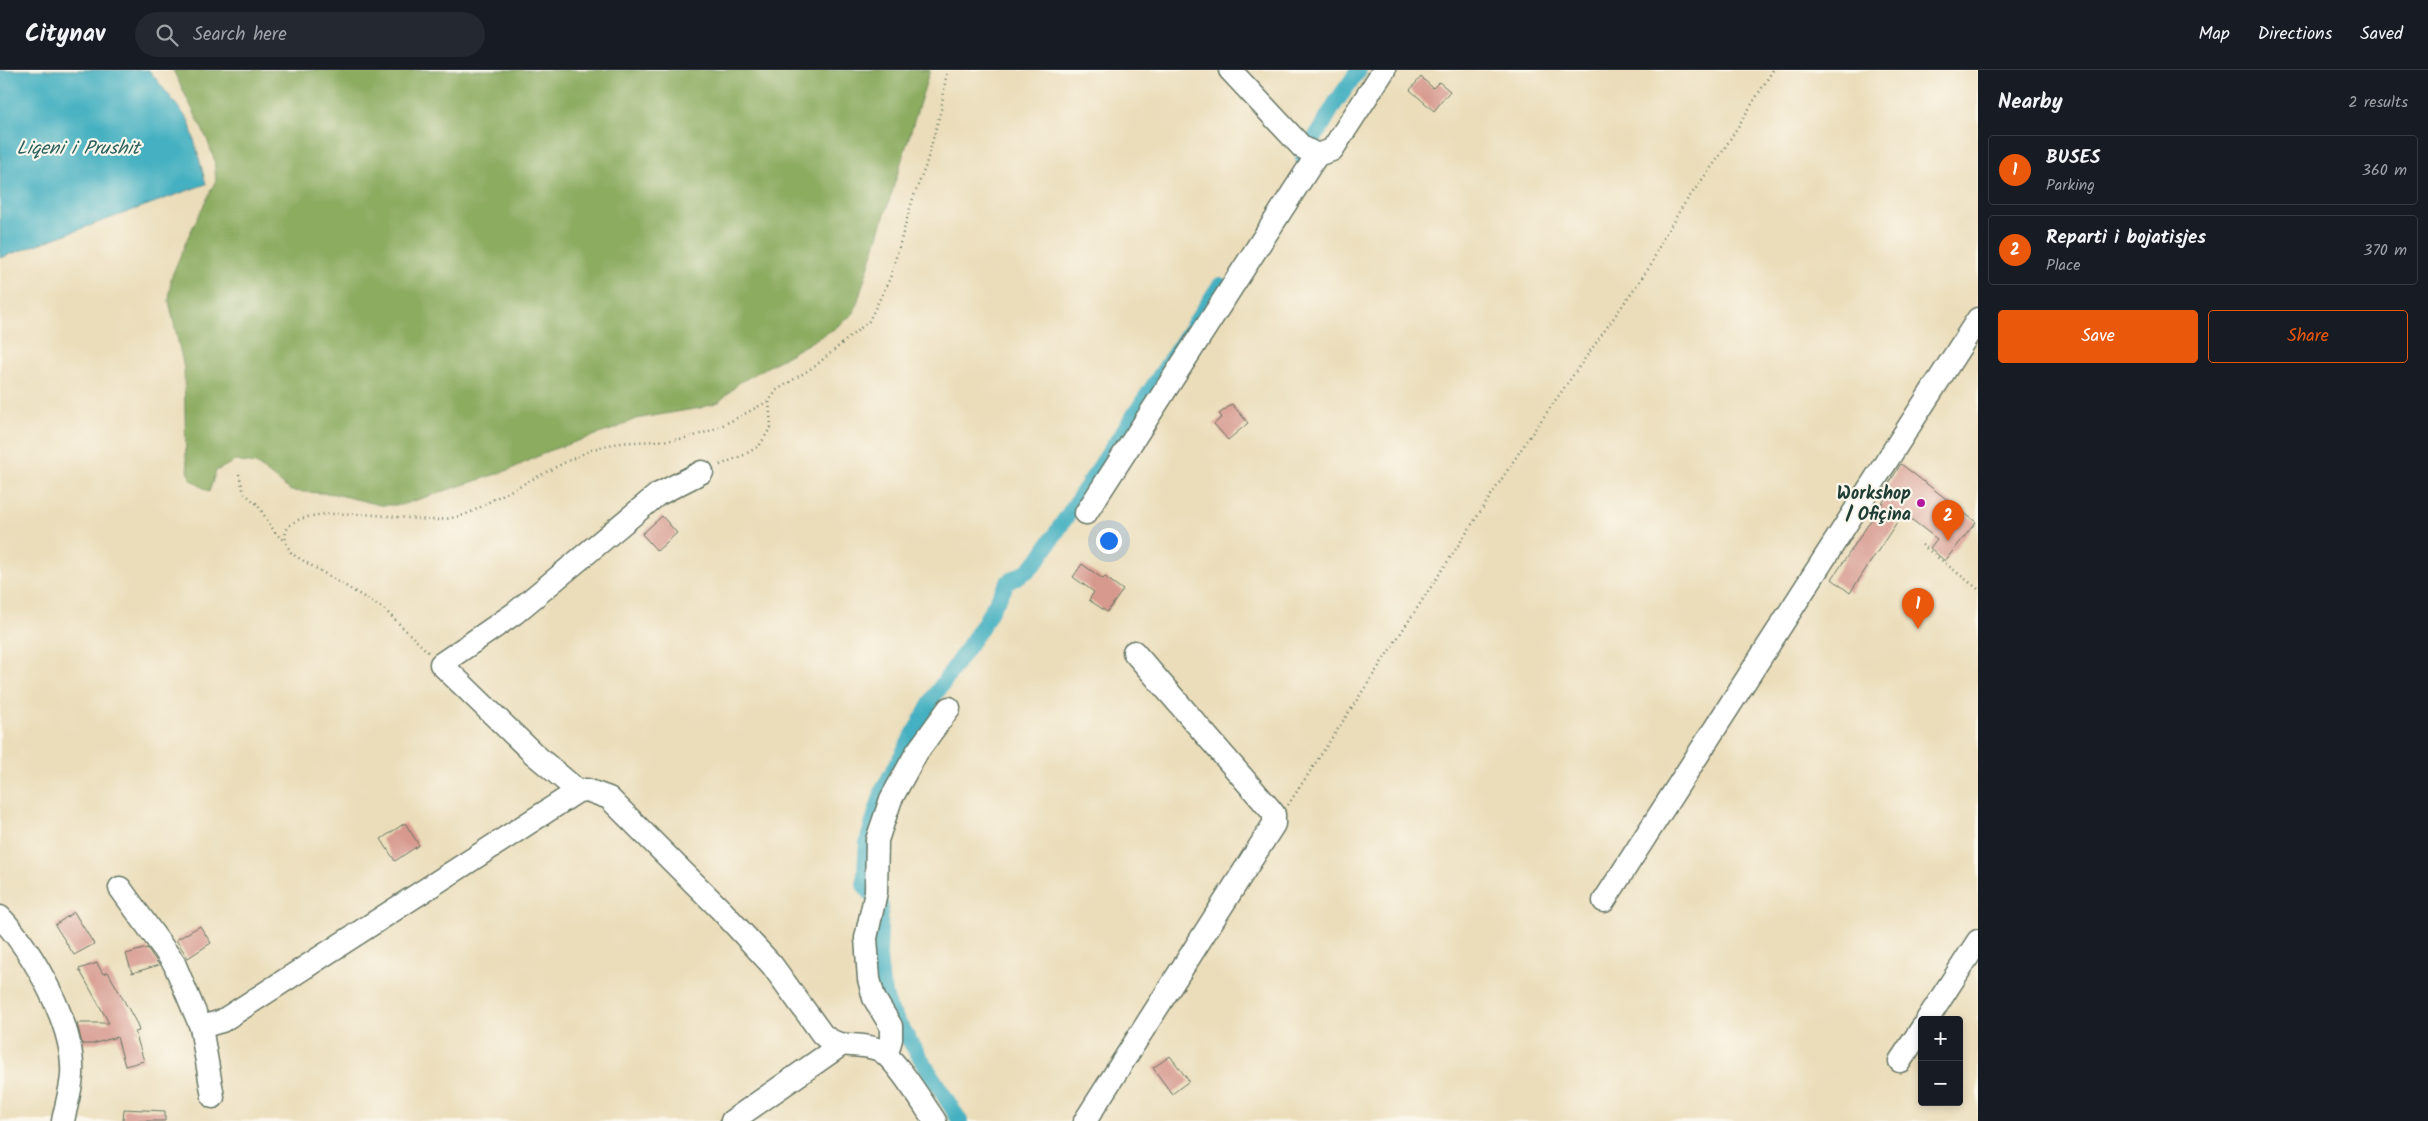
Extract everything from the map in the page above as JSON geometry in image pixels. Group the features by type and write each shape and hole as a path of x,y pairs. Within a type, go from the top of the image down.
{"street":[{"path":"1230,70 1310,152"},
{"path":"1310,152 1332,150 1384,70"},
{"path":"1086,513 1310,152"},
{"path":"1604,901 1978,319"},
{"path":"578,791 534,754 441,664 515,613 657,495 702,472"},
{"path":"1085,1121 1274,824 1274,814 1270,809 1134,652"},
{"path":"887,1054 891,1039 891,1026 874,998 869,979 866,938 876,892 877,840 891,799 917,752 948,708"},
{"path":"201,1027 222,1020 578,791 587,790 609,798 722,911 772,965 829,1041 841,1045 867,1046 887,1054 934,1121"},
{"path":"120,888 174,963 201,1027 213,1097"},
{"path":"0,917 33,958 49,988 67,1036 72,1075 63,1121"},
{"path":"1930,1016 1978,941"},
{"path":"1900,1061 1918,1034"},
{"path":"732,1121 841,1045"}],"path":[{"path":"285,540 286,532 292,523 316,515 390,515 435,520 463,515 590,451 640,440 690,437 732,422 769,401 777,390 815,366 868,322 877,306 890,278 913,198 925,168 940,110 947,70"},
{"path":"1274,824 1526,442 1651,265 1662,240 1682,208 1725,147 1773,70"},
{"path":"702,472 744,456 759,446 771,427 769,401"},
{"path":"239,474 244,493 257,504 276,534 285,540 292,554 300,561 384,608 410,636 441,664"},
{"path":"1922,545 1978,589"}],"green space":[{"path":"173,70 930,70 854,313 834,329 739,383 719,402 700,408 635,419 617,428 551,450 509,470 401,505 380,505 335,494 291,491 256,464 235,461 216,471 209,492 190,479 186,459 184,368 169,301 171,278 188,237 216,180 214,159 207,139"}],"water":[{"name":"Liqeni i Prushit","path":"0,70 149,70 189,121 206,184 0,258"}],"building":[{"path":"1421,77 1433,88 1439,82 1450,91 1434,111 1410,90"},
{"path":"1232,404 1248,423 1228,440 1214,424 1222,417 1219,414"},
{"path":"1901,464 1976,522 1945,561 1930,548 1937,539 1903,513 1850,593 1832,579 1885,499 1881,496"},
{"path":"662,516 677,533 657,551 642,534"},
{"path":"1082,564 1123,590 1107,612 1089,600 1094,592 1073,577"},
{"path":"405,823 419,845 395,861 381,839"},
{"path":"74,912 94,944 74,955 55,925"},
{"path":"200,926 211,943 188,958 176,940"},
{"path":"147,948 159,965 132,973 126,954"},
{"path":"97,963 103,974 108,972 137,1024 139,1031 135,1032 144,1061 125,1066 117,1037 92,1044 82,1044 77,1023 109,1023 79,969"},
{"path":"1170,1056 1189,1081 1172,1094 1153,1068"},
{"path":"124,1109 165,1111 165,1121 123,1121"}],"waterway":[{"path":"1303,158 1336,102 1359,70"},
{"path":"960,1121 889,1008 882,984 879,956 881,906 864,885 867,842 883,789 935,695 981,628 1008,582 1027,571 1038,560 1220,285"}],"place":[{"name":"Workshop / Ofiçina","path":"1921,503"},
{"name":"Reparti i bojatisjes","path":"1948,541"},
{"name":"BUSES","path":"1918,629"}]}
